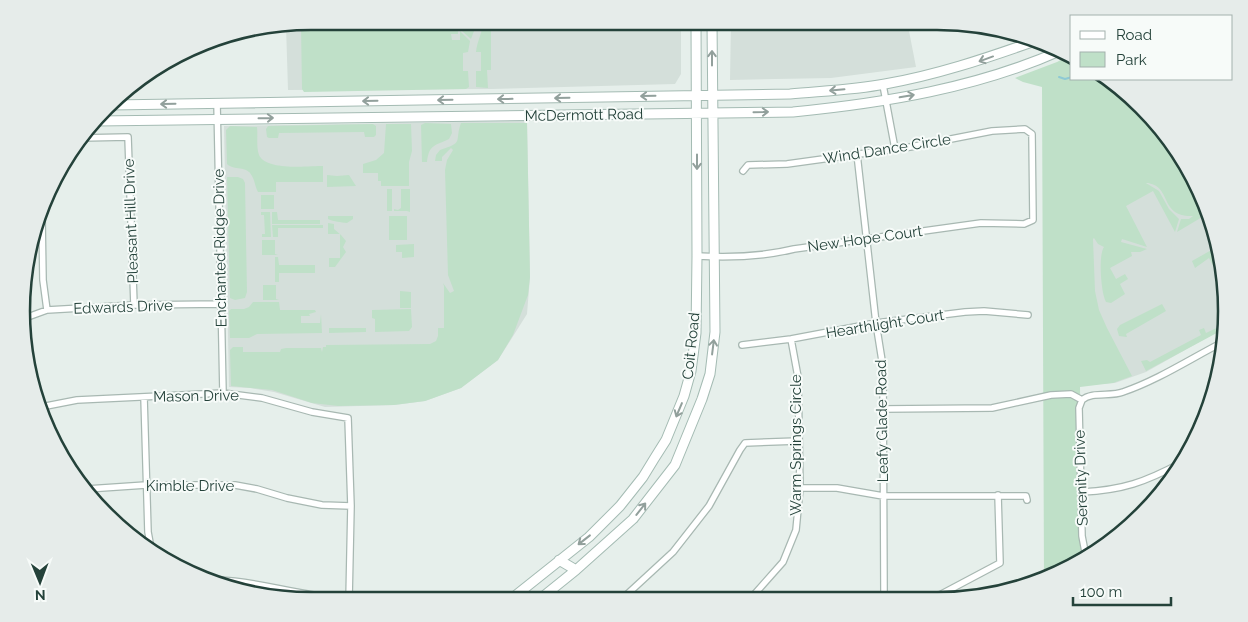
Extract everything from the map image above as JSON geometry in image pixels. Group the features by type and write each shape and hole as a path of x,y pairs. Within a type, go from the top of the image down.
{"main road":[{"name":"Coit Road","path":"520,592 601,525 620,506 654,459 680,409 694,355 697,256 696,30"},
{"name":"Coit Road","path":"550,592 633,519 675,465 702,399 710,374 715,332 712,30"},
{"name":"McDermott Road","path":"120,105 786,94 883,85 976,62 1025,44"},
{"name":"McDermott Road","path":"104,121 793,112 842,107 922,94 985,78 1051,54"},
{"path":"538,98 538,115"},
{"path":"418,100 419,116"},
{"path":"569,552 576,570"},
{"path":"559,560 576,570"}],"street":[{"path":"883,85 895,149"},
{"name":"Enchanted Ridge Drive","path":"217,103 223,393"},
{"name":"Wind Dance Circle","path":"743,171 748,165 787,164 895,149 992,131 1024,129 1032,134 1033,220"},
{"name":"Pleasant Hill Drive","path":"90,138 128,137 134,305"},
{"name":"Leafy Glade Road","path":"857,154 876,323 883,367 884,592"},
{"name":"New Hope Court","path":"697,256 740,258 770,255 794,249 981,223 1024,224 1033,220"},
{"path":"42,230 43,280 46,310"},
{"name":"Edwards Drive","path":"30,316 46,310 134,305 222,304"},
{"name":"Hearthlight Court","path":"742,345 791,339 876,323 966,312 984,311 1028,315"},
{"name":"Warm Springs Circle","path":"756,592 783,562 796,530 800,488 798,377 791,339"},
{"path":"883,409 992,408 1051,395 1071,394 1082,400 1089,396 1122,393 1216,346"},
{"name":"Mason Drive","path":"47,406 76,400 223,393 262,398 302,409 348,418 351,506"},
{"path":"144,397 150,541"},
{"name":"Serenity Drive","path":"1082,400 1079,408 1082,536 1085,550"},
{"path":"631,592 673,552 709,506 745,443 798,441"},
{"path":"1082,492 1119,489 1143,481 1170,468"},
{"name":"Kimble Drive","path":"94,489 146,485 235,485 322,505 351,506"},
{"path":"800,488 836,488 883,496 1026,496 1027,500"},
{"path":"946,591 1000,563 998,495"},
{"path":"349,592 351,506"},
{"path":"233,581 289,591"}],"shaded area":[{"path":"681,30 681,74 675,84 491,89 288,90 286,31"},
{"path":"731,30 909,31 916,67 831,78 730,80"},
{"path":"527,121 530,277 527,314 498,360 461,388 425,401 394,405 325,407 274,392 229,387 224,126"},
{"path":"1185,180 1197,203 1213,256 1218,311 1217,332 1146,372 1115,383 1080,385 1078,189"}],"green space":[{"path":"444,30 458,31 458,34 451,34 452,40 460,40 460,31 470,41 468,52 463,53 463,71 468,71 469,87 466,89 304,92 302,89 301,31"},
{"path":"462,30 474,30 471,39"},
{"path":"482,30 491,30 491,70 487,70 488,88 476,87 476,71 481,71 481,52 476,52"},
{"path":"1062,59 1070,64 1070,80 1097,80 1136,112 1171,155 1197,203 1202,217 1177,232 1181,219 1189,219 1193,216 1175,212 1160,189 1146,183 1159,191 1169,209 1179,219 1175,232 1153,191 1126,206 1147,247 1122,239 1121,242 1147,249 1140,252 1131,252 1132,256 1110,268 1116,279 1125,274 1128,279 1120,284 1125,294 1111,303 1106,302 1104,298 1102,283 1101,258 1104,247 1093,239 1095,291 1099,310 1132,376 1113,383 1080,387 1082,551 1044,571 1042,87 1015,78"},
{"path":"425,123 451,124 452,133 449,139 431,149 427,162 422,162 421,125"},
{"path":"461,123 527,123 530,277 528,295 513,335 498,360 461,388 425,401 394,405 338,406 312,403 272,390 231,386 230,350 233,347 243,347 243,352 280,352 281,349 286,348 321,348 322,352 323,347 326,347 326,345 430,344 436,341 438,328 444,328 443,283 450,293 454,291 448,275 445,170 447,160 453,150 451,148 442,157 442,161 435,161 436,155 440,150 456,143"},
{"path":"373,124 376,126 376,135 374,137 365,137 364,132 279,133 278,138 269,138 267,137 266,129 268,126"},
{"path":"386,124 411,124 412,151 409,162 409,186 381,186 381,181 378,181 378,173 363,173 363,164 376,160 384,153"},
{"path":"230,126 257,127 259,155 263,160 278,166 288,167 323,166 323,182 276,182 276,192 258,192 253,178 247,170 227,164 226,130"},
{"path":"327,175 349,175 356,186 327,187"},
{"path":"227,177 238,177 243,179 245,183 247,292 245,298 235,300 230,298"},
{"path":"387,189 392,189 392,211 387,211"},
{"path":"401,189 410,189 410,212 394,211 394,209 398,210 401,208"},
{"path":"261,195 274,195 274,209 261,209"},
{"path":"261,212 270,212 271,237 262,237 262,234 265,234 264,215 261,215"},
{"path":"272,212 277,212 278,220 320,220 320,224 272,224"},
{"path":"328,216 353,216 353,219 347,223 330,220"},
{"path":"389,216 407,216 407,240 389,240"},
{"path":"328,223 334,224 334,229 340,234 328,234"},
{"path":"272,225 323,225 323,228 278,228 278,237 273,237"},
{"path":"340,234 346,241 343,247 346,252 335,267 329,267 329,258 340,258"},
{"path":"262,240 275,240 275,254 278,255 262,255"},
{"path":"414,244 414,257 402,258 402,252 396,252 396,245"},
{"path":"1211,250 1215,270 1209,258 1195,268 1192,261"},
{"path":"275,257 278,257 279,265 315,265 315,273 279,273 279,282 275,282"},
{"path":"263,285 276,285 276,299 279,300 263,300"},
{"path":"400,291 411,292 411,308 400,308"},
{"path":"253,302 279,302 280,310 315,310 316,312 309,314 310,316 301,316 301,323 320,323 321,314 322,333 257,334 249,338 230,338 229,311 231,309 244,309"},
{"path":"1162,304 1166,311 1126,334 1127,337 1119,336 1117,329 1120,325"},
{"path":"411,309 412,327 409,331 375,332 375,319 372,318 372,310"},
{"path":"329,328 366,328 366,332 329,333"},
{"path":"1204,328 1206,333 1217,328 1217,333 1146,371 1141,361 1147,360 1150,362 1201,335 1199,330"}],"waterway":[{"path":"1059,77 1065,79 1070,78"}]}
